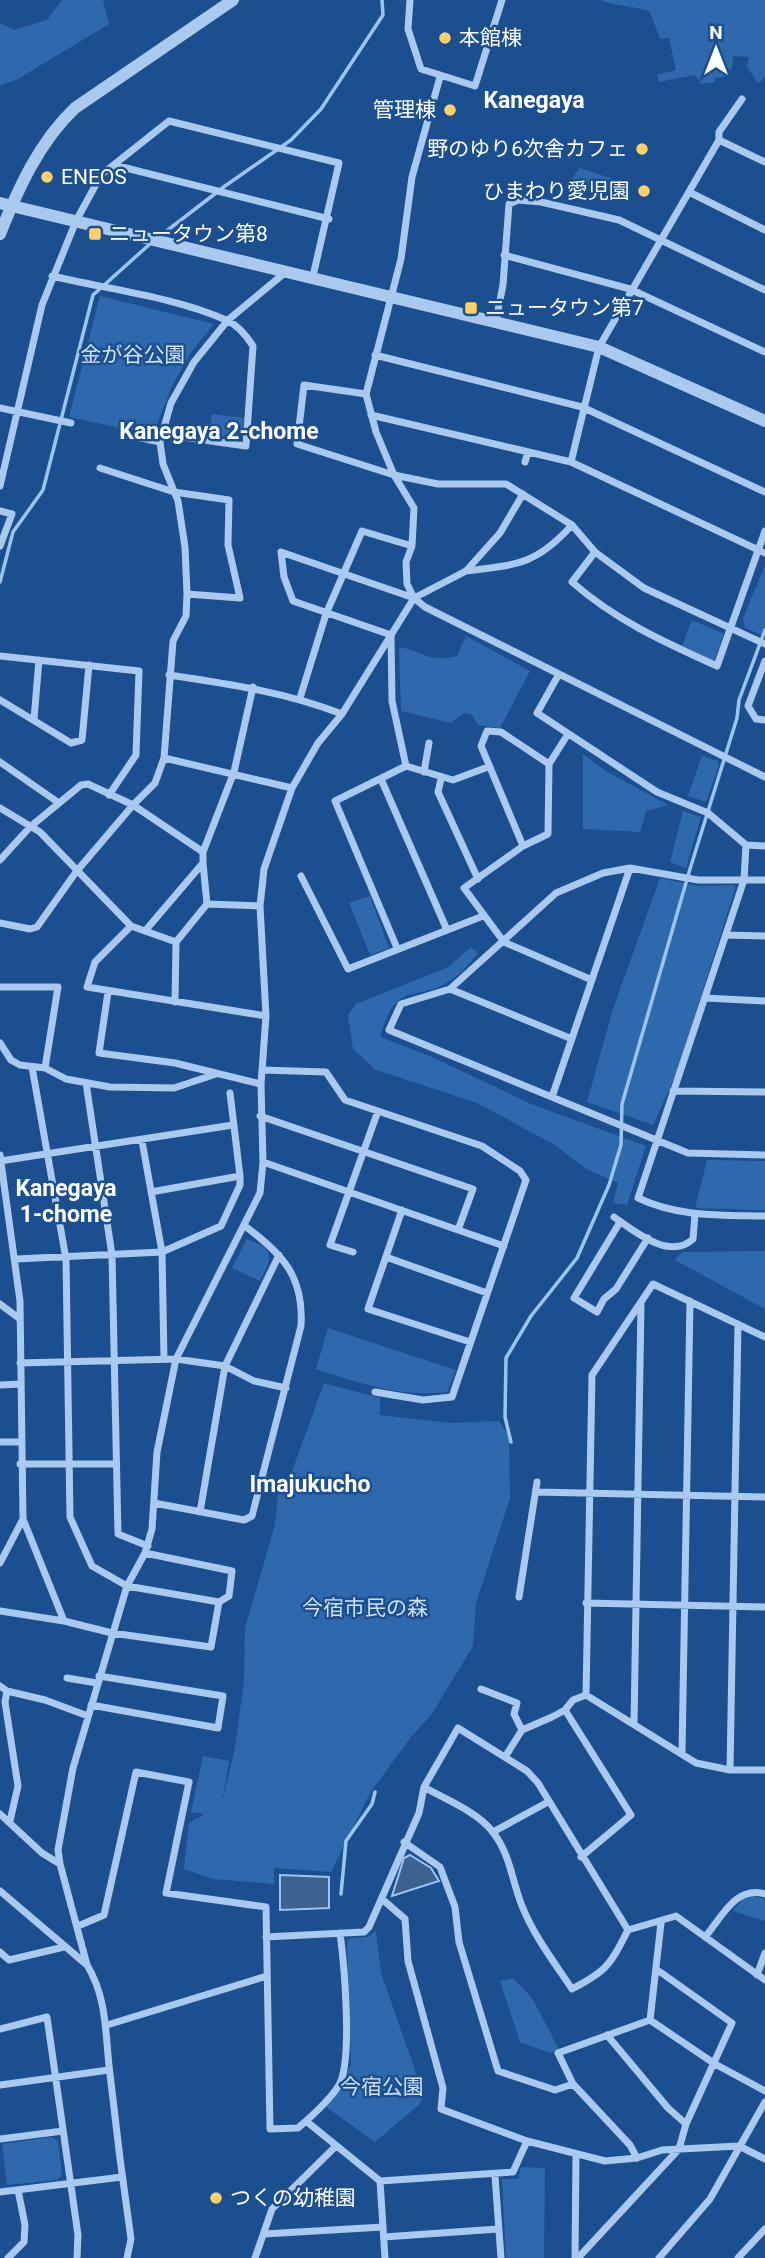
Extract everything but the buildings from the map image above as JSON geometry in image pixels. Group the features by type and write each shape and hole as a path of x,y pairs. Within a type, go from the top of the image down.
{"street":[{"path":"0,234 6,204 49,137 69,115 233,0"},
{"path":"410,0 408,29 421,69 475,86 502,0"},
{"path":"414,598 407,584 406,562 412,546 414,508 394,475 371,415 366,394 401,259 412,177 440,77"},
{"path":"571,463 582,407 599,346 719,139 719,132 742,99"},
{"path":"0,485 42,305 76,221 101,174 169,121 339,163 329,219 313,276"},
{"path":"719,139 765,162"},
{"path":"114,165 329,219"},
{"path":"689,192 765,230"},
{"path":"496,320 503,285 509,204 518,200 541,202 620,220 765,290"},
{"path":"6,204 599,346 765,421"},
{"path":"504,255 630,289 765,352"},
{"path":"0,923 30,929 37,927 76,872 132,805 155,783 164,758 173,641 186,616 187,594 185,547 174,492 163,464 161,438 181,382 228,320 288,271"},
{"path":"52,276 228,320 244,333 253,346 246,446 122,434"},
{"path":"375,355 582,407 765,492"},
{"path":"366,394 304,385 298,444 394,475 438,484 506,484 572,525 595,552 644,588 765,644"},
{"path":"0,408 71,423"},
{"path":"371,415 571,463 762,551"},
{"path":"525,463 528,452"},
{"path":"100,468 174,492 229,500 228,545 240,598 187,594"},
{"path":"466,571 500,533 519,492 519,480"},
{"path":"0,511 12,514 0,546"},
{"path":"127,2258 131,2239 109,2070 107,2025 95,1978 87,1965 58,1850 63,1815 98,1680 127,1587 146,1550 155,1503 157,1452 176,1359 246,1226 260,1193 263,1161 261,1084 266,1016 260,906 264,869 292,788 318,743 342,714 403,611 414,598 466,571 533,559 554,545 572,525"},
{"path":"300,698 326,614 362,531 412,546"},
{"path":"595,552 572,582 596,603 641,632 717,666 762,551 765,531"},
{"path":"391,635 293,601 284,577 281,552 343,571 414,598 425,607 765,778"},
{"path":"391,635 392,701 406,766"},
{"path":"0,656 139,671 136,755 108,795"},
{"path":"34,719 39,660"},
{"path":"765,661 748,706 756,719 765,720"},
{"path":"0,700 71,743 82,740 89,665"},
{"path":"559,674 537,713 657,792 708,813 746,845 765,846"},
{"path":"169,675 253,687 300,698 342,714"},
{"path":"175,1002 176,942 207,904 203,852 234,772 253,687"},
{"path":"523,846 481,746 487,731 500,732 549,764"},
{"path":"568,733 549,764 548,834 523,846 464,888 482,916 504,942 592,980"},
{"path":"424,772 429,743"},
{"path":"164,758 234,772 292,788"},
{"path":"0,762 59,803"},
{"path":"397,948 335,802 406,766 441,779 453,780 488,767"},
{"path":"381,779 447,930"},
{"path":"441,779 438,792 478,879"},
{"path":"0,860 30,827 81,785 88,784 132,805 203,852"},
{"path":"0,808 40,832 131,926 176,942"},
{"path":"746,845 744,880 638,1198 662,1209 695,1214 765,1216"},
{"path":"145,931 203,863"},
{"path":"552,1097 630,868"},
{"path":"765,880 698,880 630,868 603,873 556,894 450,989 401,1004 389,1030 688,1153 765,1156"},
{"path":"301,876 348,969 482,916"},
{"path":"207,904 260,906"},
{"path":"131,926 95,962 87,987 266,1016"},
{"path":"726,935 765,936"},
{"path":"0,987 58,987 45,1068"},
{"path":"450,989 572,1039"},
{"path":"107,992 99,1052 175,1063 261,1084"},
{"path":"705,998 765,1000"},
{"path":"0,1043 12,1060 45,1068 66,1079 86,1083 152,1090 174,1088 216,1074"},
{"path":"32,1067 66,1259 70,1517 92,1566 127,1587 219,1602 229,1597 232,1571 146,1550 118,1534 112,1255 86,1083"},
{"path":"262,1070 326,1072 345,1100 482,1146 520,1171 526,1180 452,1397 423,1400 375,1392"},
{"path":"673,1091 765,1091"},
{"path":"16,1259 66,1259 162,1252 221,1226 240,1185 230,1093"},
{"path":"353,1252 330,1245 378,1111"},
{"path":"260,1116 473,1189 458,1230"},
{"path":"0,1161 233,1125"},
{"path":"142,1141 162,1252 164,1359"},
{"path":"0,1154 16,1259 20,1320 20,1464 23,1519 64,1621"},
{"path":"263,1161 504,1246"},
{"path":"151,1192 240,1176"},
{"path":"402,1210 368,1309 470,1342"},
{"path":"648,1238 616,1289 604,1299 597,1312 574,1298 617,1219 648,1238 661,1246 689,1243 693,1239 695,1214"},
{"path":"155,1503 244,1520 252,1516 301,1326 302,1307 300,1292 290,1269 279,1255 246,1226"},
{"path":"200,1512 224,1386 225,1366 279,1255"},
{"path":"386,1257 487,1293"},
{"path":"586,1695 593,1375 653,1284 765,1337"},
{"path":"682,1753 690,1301"},
{"path":"634,1724 641,1303"},
{"path":"0,1304 20,1320"},
{"path":"730,1770 738,1324"},
{"path":"20,1363 176,1359 225,1366 254,1381 286,1388"},
{"path":"0,1385 21,1384"},
{"path":"0,1442 21,1442"},
{"path":"20,1464 116,1464"},
{"path":"519,1597 537,1482"},
{"path":"536,1492 765,1497"},
{"path":"0,1563 23,1519"},
{"path":"0,1611 64,1621 112,1633 211,1647 219,1602"},
{"path":"586,1603 765,1607"},
{"path":"67,1678 223,1696 218,1728 91,1705"},
{"path":"10,1821 18,1786 3,1689 45,1700 88,1716"},
{"path":"481,1689 517,1703 514,1714 522,1730"},
{"path":"505,1757 522,1730 565,1710 573,1700 586,1695"},
{"path":"586,1695 696,1763 730,1770 765,1770"},
{"path":"565,1710 631,1815 581,1857"},
{"path":"266,1937 364,1932 382,1899 404,1842 419,1813 424,1787 458,1728 527,1771 628,1930"},
{"path":"78,1926 104,1914 136,1772 190,1782 166,1893 266,1907 270,2129 298,2128 338,2086 344,2073 347,2046 340,1933"},
{"path":"424,1787 483,1821 494,1832 509,1860 520,1903 531,1926 572,1989 601,1974 611,1963 628,1930"},
{"path":"494,1832 548,1802"},
{"path":"0,1814 42,1853 60,1864"},
{"path":"404,1842 440,1867 455,1907 459,1942 498,2071 555,2090 573,2084"},
{"path":"0,1891 87,1965"},
{"path":"705,1937 739,1895 752,1891 765,1894"},
{"path":"382,1899 405,1919 408,1961 443,2088 441,2109 527,2141 605,2161 636,2158 662,2150 739,2146 765,2159"},
{"path":"628,1930 661,1923 676,1916 765,1980"},
{"path":"650,2020 661,1923"},
{"path":"0,1952 9,1961 64,1947"},
{"path":"757,1975 765,1954"},
{"path":"576,2258 679,2150 686,2124 732,2023 656,1969"},
{"path":"107,2025 267,1976"},
{"path":"0,2029 47,2017 70,2184 77,2258"},
{"path":"636,2158 631,2145 573,2084 558,2053 650,2020"},
{"path":"650,2020 715,2064 765,2091"},
{"path":"607,2035 668,2108 686,2124"},
{"path":"0,2085 109,2070"},
{"path":"659,2258 710,2199 765,2102"},
{"path":"306,2121 380,2181 495,2176 513,2172 527,2141"},
{"path":"0,2139 63,2131"},
{"path":"255,2258 272,2210 335,2147"},
{"path":"576,2154 576,2258"},
{"path":"495,2176 501,2258"},
{"path":"0,2192 122,2177"},
{"path":"380,2181 385,2258"},
{"path":"8,2258 24,2242 18,2190"},
{"path":"264,2234 383,2227"},
{"path":"384,2237 498,2229"},
{"path":"742,2257 765,2229"}],"green space":[{"path":"62,0 103,0 109,24 18,79 0,86 0,23 14,30 47,20"},
{"path":"600,0 765,0 765,77 758,83 747,67 749,57 733,56 732,67 725,77 715,78 715,82 701,84 695,75 659,82 657,75 676,70 669,38 660,39 650,12"},
{"path":"580,168 622,182 616,199 568,184"},
{"name":"金が谷公園","path":"100,296 214,324 191,352 172,386 153,435 69,417"},
{"path":"212,414 245,418 240,438 209,435"},
{"path":"765,565 765,636 745,628 743,618"},
{"path":"692,620 724,634 714,661 682,646"},
{"path":"466,636 530,671 500,728 478,725 472,715 464,713 451,723 401,711 399,647 433,658 447,658 457,656"},
{"path":"583,754 606,771 668,805 646,811 640,832 583,829"},
{"path":"702,756 718,761 719,765 706,802 688,796"},
{"path":"683,811 701,817 686,868 670,862"},
{"path":"660,878 697,886 734,885 735,889 677,1072 653,1125 587,1102 613,1009"},
{"path":"370,896 389,948 370,955 349,903"},
{"path":"471,947 478,953 458,975 430,990 402,998 387,1018 380,1037 432,1057 531,1104 646,1146 627,1205 613,1203 618,1183 586,1169 555,1145 477,1103 376,1070 353,1049 348,1015 356,1004 448,967"},
{"path":"707,1160 765,1161 765,1210 695,1208"},
{"path":"247,1239 263,1247 269,1255 260,1281 232,1268"},
{"path":"765,1251 765,1309 675,1260 682,1252"},
{"path":"328,1328 456,1370 447,1392 397,1391 316,1369"},
{"name":"今宿市民の森","path":"324,1383 380,1398 380,1415 451,1423 499,1421 509,1437 510,1498 476,1603 473,1646 431,1715 411,1737 370,1793 331,1872 274,1868 274,1884 213,1879 184,1869 189,1823 204,1814 191,1812 203,1756 229,1761 222,1803 235,1748 244,1681 245,1628 275,1525 278,1492 286,1488"},
{"path":"745,1896 765,1899 765,1921 733,1911"},
{"name":"今宿公園","path":"376,1931 381,1973 424,2096 420,2104 375,2142 326,2107 351,2065 347,1941 351,1938 368,1937"},
{"path":"513,1978 532,1998 559,2049 550,2053 520,2042 500,1981"},
{"path":"52,2137 58,2141 62,2175 57,2180 7,2185 2,2144"},
{"path":"521,2167 545,2168 544,2258 506,2258 502,2179 518,2179"}],"shaded area":[{"path":"410,1855 431,1868 439,1881 392,1896 404,1858"},
{"path":"280,1875 329,1877 329,1908 280,1910"}],"waterway":[{"path":"160,236 291,140 321,109 383,15 382,0"},
{"path":"0,582 13,532 43,490 93,295 151,243"},
{"path":"511,1442 505,1417 506,1358 531,1316 577,1258 609,1185 621,1145 622,1104 737,718 739,700 765,630"},
{"path":"341,1894 346,1841 372,1804 375,1792"}],"place":[{"name":"本館棟","path":"445,38"},
{"name":"管理棟","path":"450,110"},
{"name":"野のゆり6次舎カフェ","path":"642,149"},
{"name":"ENEOS","path":"47,177"},
{"name":"ひまわり愛児園","path":"644,191"},
{"name":"ニュータウン第8","path":"95,234"},
{"name":"ニュータウン第7","path":"471,308"},
{"name":"つくの幼稚園","path":"216,2198"}],"district":[{"name":"Kanegaya","path":"534,100"},
{"name":"Kanegaya 2-chome","path":"219,431"},
{"name":"Kanegaya 1-chome","path":"66,1201"},
{"name":"Imajukucho","path":"310,1484"}]}
